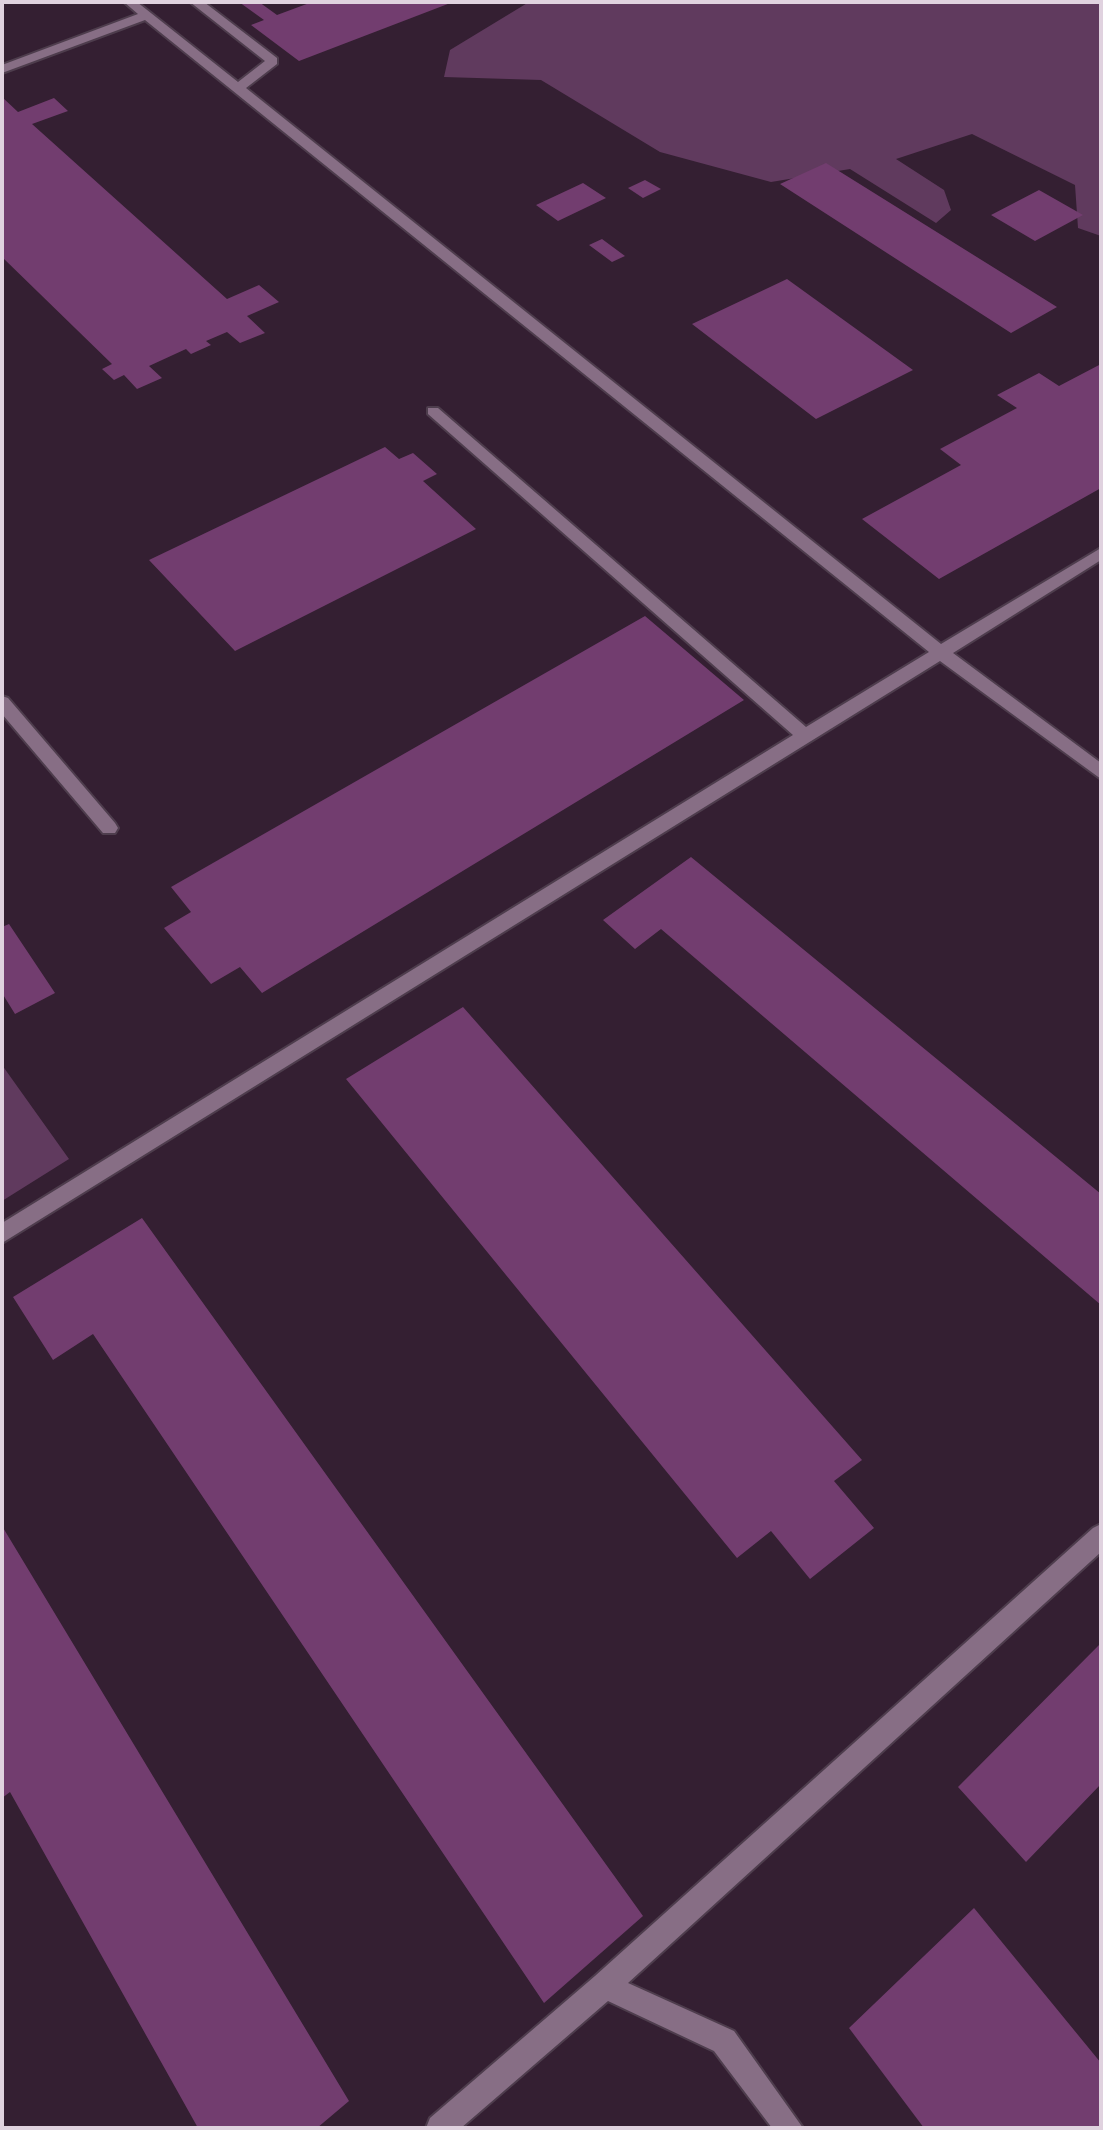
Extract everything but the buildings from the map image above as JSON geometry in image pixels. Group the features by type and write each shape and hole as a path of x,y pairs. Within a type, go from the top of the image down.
{"lane":[{"path":"130,2 940,652 1101,772"},
{"path":"196,2 273,61 238,88"},
{"path":"3,69 147,15"},
{"path":"433,411 805,736"},
{"path":"2,1234 1101,553"},
{"path":"2,702 109,828"},
{"path":"440,2128 605,1986 1101,1536"},
{"path":"605,1986 724,2041 789,2128"}],"shaded area":[{"path":"529,2 1101,2 1101,236 1078,228 1075,185 972,134 896,159 944,190 951,210 936,223 850,169 771,182 660,152 541,80 444,77 450,50"},
{"path":"2,1065 69,1159 2,1201"}]}
